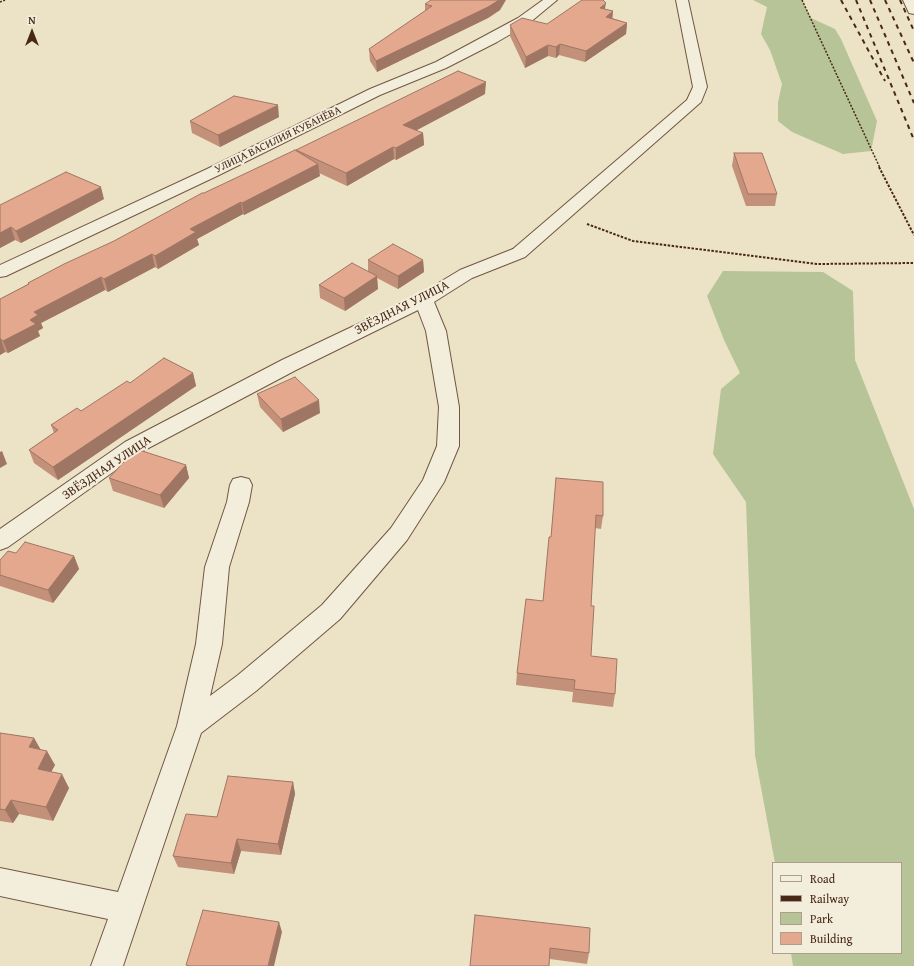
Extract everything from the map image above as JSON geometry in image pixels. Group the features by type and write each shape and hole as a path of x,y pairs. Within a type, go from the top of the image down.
{"street":[{"name":"УЛИЦА ВАСИЛИЯ КУБАНЁВА","path":"0,272 213,172 375,92 448,61 492,39 523,21 551,0"},
{"name":"ЗВЁЗДНАЯ УЛИЦА","path":"0,541 133,447 289,365 424,300 466,274 519,253 694,102 700,87 682,0"},
{"path":"909,0 914,10"},
{"path":"190,726 247,683 331,612 399,534 433,482 448,446 449,407 436,331 424,300"},
{"path":"107,966 190,726 209,644 217,567 238,502 241,486"},
{"path":"0,882 126,908"}],"path":[{"path":"0,2 5,0"},
{"path":"802,0 871,151 914,235"},
{"path":"563,214 633,242 817,264 914,263"}],"green space":[{"path":"753,0 802,0 811,18 835,29 841,39 877,121 871,151 843,154 792,132 778,121 778,102 782,84 770,50 761,34 767,7"},
{"path":"723,271 823,272 853,291 855,360 914,509 914,966 793,966 791,954 902,954 902,862 775,862 755,755 746,502 713,454 721,389 740,373 724,340 707,296"}],"building":[{"path":"431,0 499,0 488,7 376,61 369,49 432,6 425,4"},
{"path":"582,0 603,0 606,3 600,8 613,11 606,17 627,23 586,51 560,44 556,47 548,45 526,57 510,25 522,18 547,24"},
{"path":"458,71 486,82 403,125 423,133 396,148 393,147 346,173 296,150"},
{"path":"234,96 278,105 218,135 190,121"},
{"path":"295,150 318,164 190,229 196,232 155,256 152,254 104,279 101,277 34,312 38,315 30,320 36,324 3,341 0,339 0,299 64,264 114,241 202,193"},
{"path":"734,153 762,153 777,194 748,194"},
{"path":"66,172 101,187 16,231 11,227 0,233 0,205"},
{"path":"393,244 423,260 398,276 368,260"},
{"path":"352,263 377,276 344,298 319,285"},
{"path":"164,358 193,373 53,467 29,450 58,430 51,425 77,408 81,411 127,381 130,383"},
{"path":"295,377 319,400 281,419 257,394"},
{"path":"136,449 186,465 160,495 109,478"},
{"path":"556,478 603,482 603,516 596,515 591,606 594,606 591,656 617,659 615,694 574,689 575,680 517,673 526,599 543,601 549,537 551,537"},
{"path":"25,542 74,556 48,590 0,575 0,560 8,551 16,553"},
{"path":"0,733 34,738 29,747 47,751 38,769 62,774 46,807 11,800 5,810 0,809"},
{"path":"228,776 293,782 278,844 237,839 231,863 173,856 186,814 217,817"},
{"path":"203,910 279,922 268,966 186,965"},
{"path":"475,915 590,928 589,953 550,948 549,966 470,966"}],"railway":[{"path":"841,0 885,81"},
{"path":"856,0 914,140"},
{"path":"870,0 914,103"},
{"path":"885,0 914,63"},
{"path":"900,0 914,31"}]}
